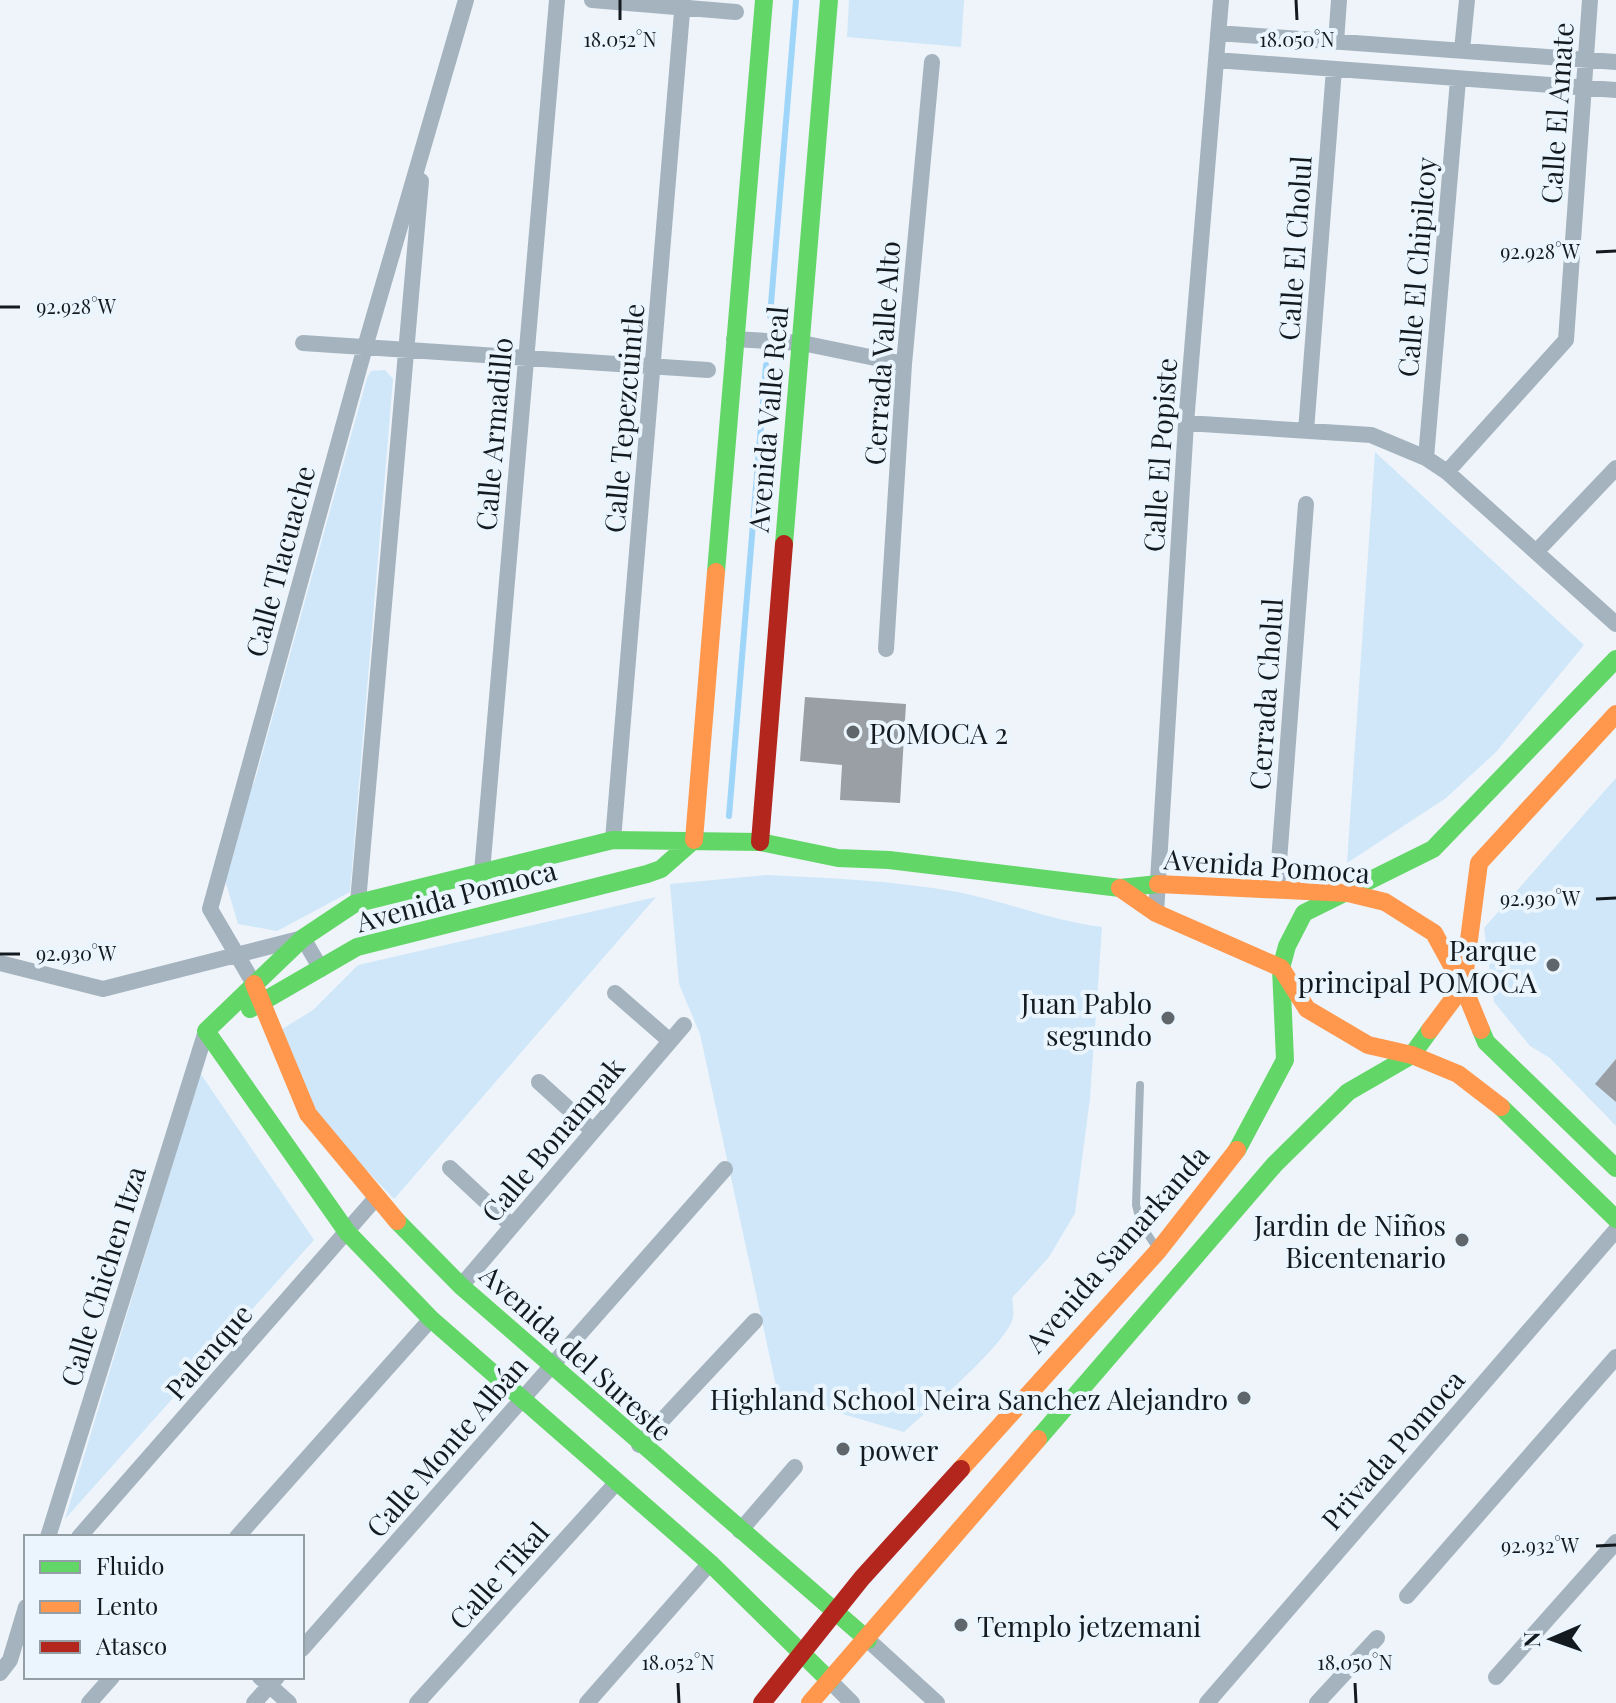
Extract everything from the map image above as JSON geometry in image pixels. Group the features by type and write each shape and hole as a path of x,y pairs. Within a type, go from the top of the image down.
{"street":[{"name":"Calle Tlacuache","path":"259,992 210,909 365,347 466,0"},
{"name":"Calle Armadillo","path":"482,872 557,0"},
{"path":"592,0 683,4 736,12"},
{"name":"Avenida Valle Real","path":"694,840 764,0"},
{"name":"Avenida Valle Real","path":"760,842 829,0"},
{"name":"Calle El Popiste","path":"1156,913 1186,423 1221,0"},
{"path":"1336,42 1339,0"},
{"path":"1462,50 1467,0"},
{"name":"Calle El Amate","path":"1447,472 1566,340 1590,0"},
{"name":"Calle Tepezcuintle","path":"613,840 683,4"},
{"path":"1218,33 1616,62"},
{"path":"1216,60 1616,90"},
{"name":"Cerrada Valle Alto","path":"886,649 904,364 932,62"},
{"name":"Calle El Cholul","path":"1306,431 1334,69"},
{"name":"Calle El Chipilcoy","path":"1426,458 1458,80"},
{"name":"Calle Tlacuache","path":"358,902 425,143"},
{"path":"734,339 802,343 904,364"},
{"path":"303,343 708,370"},
{"path":"1186,423 1371,435 1426,458 1447,472 1616,624"},
{"path":"1536,552 1616,468"},
{"name":"Cerrada Cholul","path":"1277,888 1306,504"},
{"name":"Avenida Samarkanda","path":"762,1703 834,1611 1158,1251 1237,1150 1285,1060 1281,968 1287,946 1304,913 1433,849 1616,659"},
{"path":"810,1703 868,1640 1275,1164 1348,1092 1412,1055 1463,986 1479,863 1616,714"},
{"name":"Avenida Pomoca","path":"206,1031 259,992 303,938 358,902 613,840 760,842 838,858 889,860 1120,888 1158,884 1348,893 1385,902 1434,933 1463,986 1486,1042 1616,1168"},
{"name":"Avenida Pomoca","path":"259,992 321,969 357,947 661,869 694,840"},
{"name":"Avenida Pomoca","path":"1120,888 1156,913 1281,968"},
{"path":"0,963 103,989 303,938 321,969"},
{"path":"1281,968 1307,1009 1368,1045 1412,1055 1458,1074 1518,1120 1616,1219"},
{"name":"Avenida del Sureste","path":"259,992 308,1114 375,1199 461,1286 550,1366 937,1703"},
{"path":"615,993 670,1041"},
{"name":"Calle Bonampak","path":"461,1286 684,1025"},
{"path":"206,1031 347,1232 431,1319 522,1402 710,1563 852,1703"},
{"name":"Calle Chichen Itza","path":"49,1535 206,1031"},
{"path":"539,1082 593,1131"},
{"path":"1547,1149 1570,1124"},
{"path":"450,1168 512,1226"},
{"name":"Calle Monte Albán","path":"304,1647 725,1169"},
{"name":"Palenque","path":"81,1535 375,1199"},
{"name":"Privada Pomoca","path":"1207,1703 1616,1230"},
{"path":"239,1535 431,1319"},
{"path":"639,1445 755,1321"},
{"path":"1407,1596 1616,1357"},
{"path":"1025,1396 1053,1421"},
{"path":"740,1531 795,1467"},
{"name":"Calle Tikal","path":"417,1703 617,1482"},
{"path":"1496,1677 1616,1542"},
{"path":"587,1703 710,1563"},
{"path":"0,1673 10,1660 24,1614"},
{"path":"1317,1703 1377,1638"},
{"path":"89,1703 110,1679"},
{"path":"254,1703 269,1680 289,1703"}],"lane":[{"path":"1140,1085 1136,1205 1141,1224 1158,1251"}],"shaded area":[{"path":"849,0 964,0 961,47 847,37"},
{"path":"385,370 393,379 350,892 277,931 238,924 225,880 242,810 255,780 367,378 371,371"},
{"path":"1375,452 1584,645 1496,752 1446,798 1347,863"},
{"name":"Parque principal POMOCA","path":"1616,778 1616,1126 1550,1058 1530,1046 1494,1002 1484,928"},
{"path":"768,875 863,880 934,888 1102,927 1090,1098 1075,1213 1049,1257 1012,1298 1013,1318 996,1345 904,1432 778,1395 700,1034 679,984 670,884"},
{"path":"656,897 394,1199 311,1112 279,1031 313,1010 358,965"},
{"path":"200,1073 314,1240 65,1519"}],"building":[{"name":"POMOCA 2","path":"805,697 906,704 900,803 840,800 842,765 800,761"},
{"path":"1616,1059 1616,1102 1595,1084"}],"waterway":[{"path":"770,316 796,0"},
{"path":"729,816 766,365"}],"traffic: fast":[{"path":"716,572 764,0"},
{"path":"784,544 829,0"},
{"path":"1237,1150 1285,1060 1281,968 1287,946 1304,913 1433,849 1616,659"},
{"path":"206,1031 303,938 354,904 613,840 760,842 838,858 889,860 1120,888 1158,884"},
{"path":"250,1009 357,947 647,874 661,869 694,840"},
{"path":"1038,1439 1275,1164 1348,1092 1412,1055 1430,1030"},
{"path":"1481,1030 1486,1042 1616,1168"},
{"path":"206,1031 347,1232 431,1319 710,1563 830,1681"},
{"path":"1501,1107 1616,1219"},
{"path":"397,1221 461,1286 868,1640"}],"traffic: slow":[{"path":"694,840 716,572"},
{"path":"1430,1030 1463,986 1479,863 1616,714"},
{"path":"1158,884 1348,893 1385,902 1434,933 1463,986 1481,1030"},
{"path":"1120,888 1156,913 1281,968 1307,1009 1368,1045 1412,1055 1458,1074 1501,1107"},
{"path":"254,984 308,1114 397,1221"},
{"path":"961,1469 1158,1251 1237,1150"},
{"path":"810,1703 1038,1439"}],"traffic: jam":[{"path":"760,842 784,544"},
{"path":"762,1703 862,1578 961,1469"}],"place":[{"name":"POMOCA 2","path":"853,732"},
{"name":"Parque principal POMOCA","path":"1553,965"},
{"name":"Juan Pablo segundo","path":"1168,1018"},
{"name":"Jardin de Niños Bicentenario","path":"1462,1240"},
{"name":"Highland School Neira Sanchez Alejandro","path":"1244,1398"},
{"name":"power","path":"843,1449"},
{"name":"Templo jetzemani","path":"961,1625"}]}
